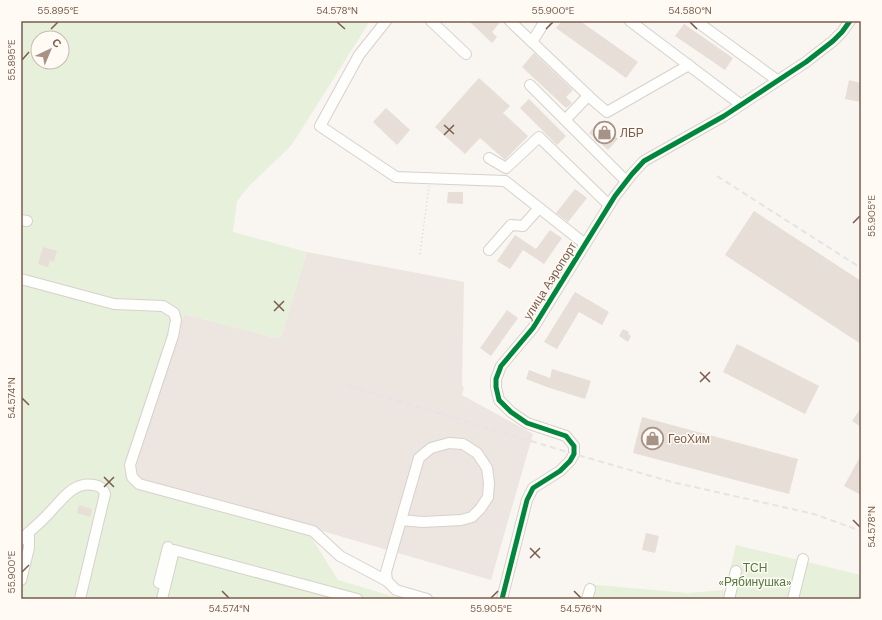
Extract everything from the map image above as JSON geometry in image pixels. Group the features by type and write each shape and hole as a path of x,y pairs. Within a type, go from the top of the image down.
{"street":[{"path":"386,21 359,55 320,126 396,177 505,181 585,244"},
{"path":"431,21 466,54"},
{"path":"510,21 588,96 607,112 689,65"},
{"path":"532,42 545,21"},
{"path":"630,21 740,104"},
{"path":"696,21 777,80"},
{"name":"улица Аэропорт","path":"502,599 527,500 533,488 560,470 570,461 574,454 574,446 566,436 527,423 511,412 499,400 496,379 501,366 533,328 609,205 626,181 644,161 724,116 740,104 806,62 833,41 850,21"},
{"path":"530,84 626,181"},
{"path":"565,120 588,96"},
{"path":"489,158 506,168 539,137 609,205"},
{"path":"489,250 512,225 523,226 539,208"},
{"path":"21,279 114,304 164,306 174,312 176,320 173,336 130,465 132,477 139,484 313,531 340,556 387,581 396,590 427,599"},
{"path":"387,581 386,572 401,520 419,458 431,448 449,443 463,444 477,453 487,468 489,490 488,497 480,509 472,517 461,520 423,522 401,520"},
{"path":"21,540 67,494 78,486 89,484 100,486 104,490 105,494 80,599"},
{"path":"21,580 29,548 29,532"},
{"path":"156,599 168,547"},
{"path":"162,599 174,550 358,599"},
{"path":"793,599 803,559"},
{"path":"729,599 736,571"},
{"path":"587,599 590,589"}],"path":[{"path":"420,254 430,178"}],"shaded area":[{"path":"307,252 464,282 462,385 464,388 462,395 533,434 491,580 136,477 134,473 184,314 276,338 281,337"}],"green space":[{"path":"21,21 370,21 291,146 250,185 237,201 233,232 307,252 281,337 276,338 184,314 134,473 139,484 310,535 338,580 402,599 21,599"},
{"name":"ТСН «Рябинушка»","path":"736,545 861,575 861,599 582,599 586,584 687,593 725,590"}],"building":[{"path":"469,21 501,21 492,32 497,37 492,43"},
{"path":"562,21 580,21 638,62 626,78 556,28"},
{"path":"684,24 733,58 725,70 675,36"},
{"path":"534,53 573,90 566,97 572,103 566,108 522,67"},
{"path":"479,78 510,106 503,113 528,136 505,160 480,138 465,154 435,127"},
{"path":"849,80 861,83 861,102 845,99"},
{"path":"529,99 566,136 557,145 520,108"},
{"path":"386,108 410,130 397,145 373,122"},
{"path":"599,121 618,139 608,150 589,133"},
{"path":"575,189 587,198 568,222 556,213"},
{"path":"448,192 463,192 463,204 447,203"},
{"path":"754,211 861,281 861,344 725,255"},
{"path":"550,230 562,238 544,264 523,250 510,269 497,261 515,235 536,249"},
{"path":"43,247 57,251 54,262 50,260 48,267 38,264"},
{"path":"575,292 609,312 602,325 579,312 557,349 544,342"},
{"path":"507,310 518,318 491,356 480,348"},
{"path":"623,329 629,332 628,334 631,336 628,342 619,336"},
{"path":"737,344 819,386 805,414 723,372"},
{"path":"552,369 591,381 585,399 526,379 529,370 550,378"},
{"path":"861,408 861,427 852,421"},
{"path":"642,417 798,459 789,494 633,453"},
{"path":"861,455 861,495 844,486"},
{"path":"79,505 92,509 90,517 77,513"},
{"path":"646,533 659,536 655,553 642,550"}],"railway":[{"path":"717,176 861,268"},
{"path":"349,386 672,482 814,514 861,531"}],"cycle path":[{"path":"502,599 527,500 533,488 560,471 570,461 574,454 574,446 566,436 527,423 511,412 499,400 496,379 501,366 533,328 615,196 644,161 724,116 806,62 833,41 850,21"}],"place":[{"name":"ЛБР","path":"605,133"},
{"name":"ГеоХим","path":"653,439"}]}
